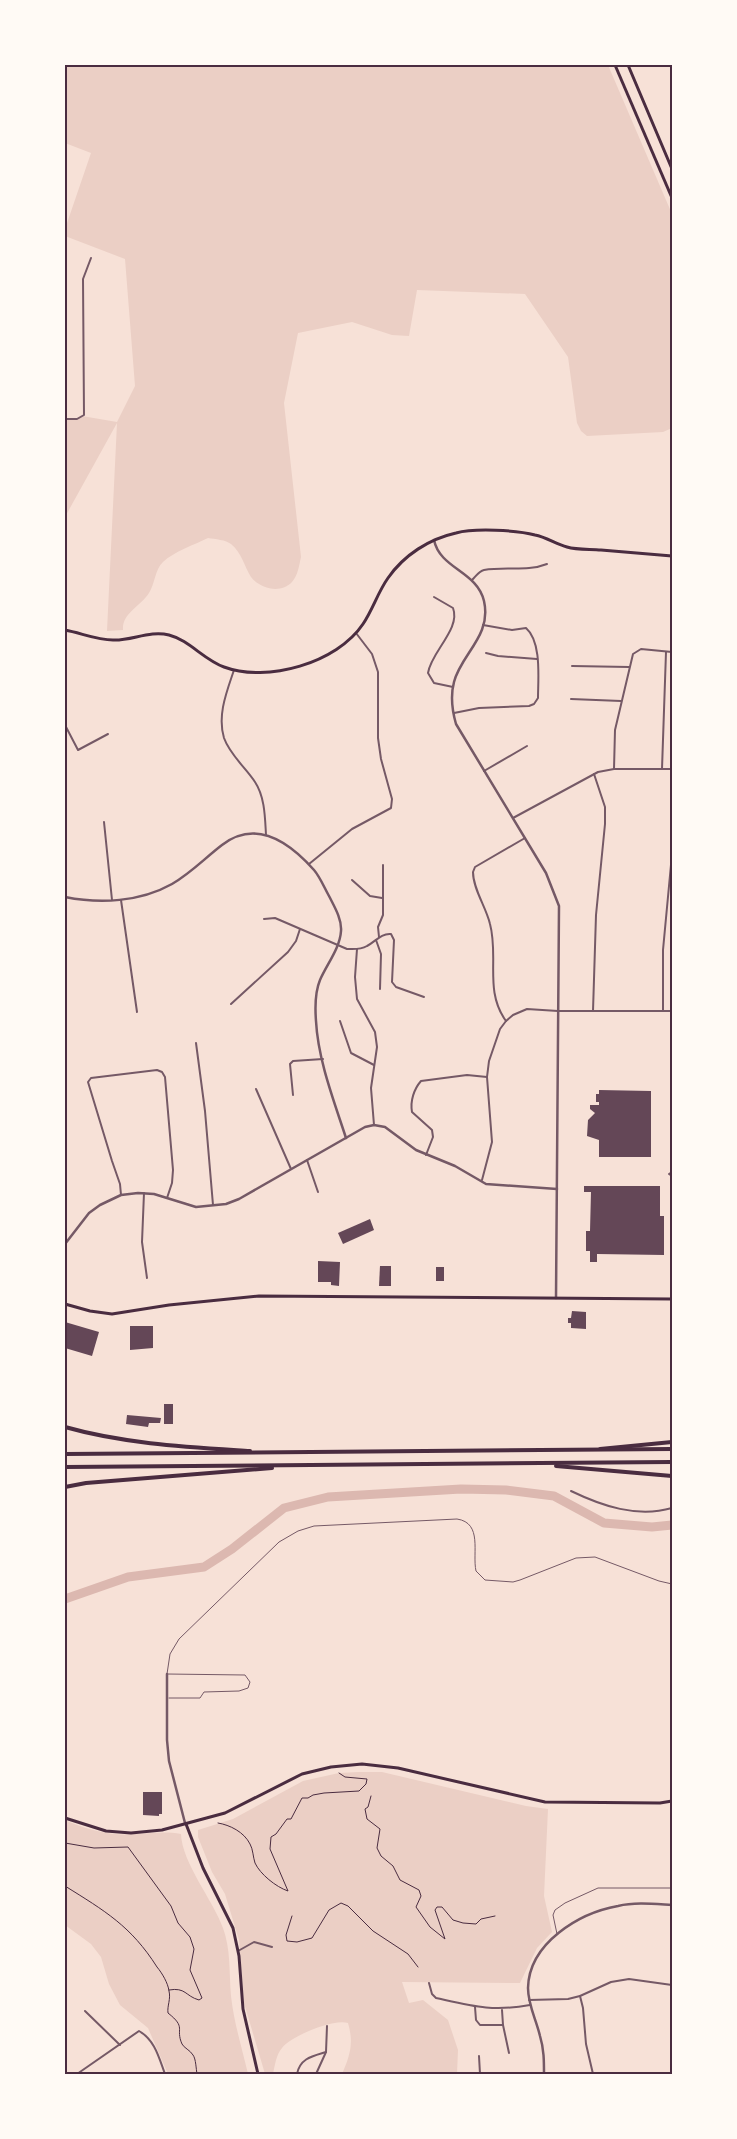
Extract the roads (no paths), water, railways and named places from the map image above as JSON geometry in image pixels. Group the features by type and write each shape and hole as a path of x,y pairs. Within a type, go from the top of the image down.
{"highway":[{"path":"65,1427 106,1437 178,1446 287,1453"},
{"path":"576,1451 672,1442"},
{"path":"65,1454 672,1449"},
{"path":"65,1467 672,1462"},
{"path":"536,1464 672,1476"},
{"path":"65,1487 86,1483 301,1465"}],"main road":[{"path":"615,65 672,198"},
{"path":"628,65 672,169"},
{"path":"65,630 112,640 155,634 169,635 181,640 210,661 234,670 266,673 295,668 334,650 356,633 373,607 388,578 413,552 434,540 465,531 519,532 545,538 568,547 672,556"},
{"path":"65,1304 90,1311 112,1314 169,1305 259,1296 672,1299"},
{"path":"65,1818 106,1831 131,1833 162,1830 225,1813 302,1774 331,1767 362,1764 398,1768 545,1802 660,1803 672,1801"},
{"path":"186,1824 203,1868 233,1928 238,1950 243,2009 258,2074"}],"street":[{"path":"65,419 76,419 84,414 83,279 91,258"},
{"path":"434,540 435,546 445,560 472,580 484,601 483,625 478,640 454,680 452,707 456,724 546,873 558,906 556,1298"},
{"path":"472,580 479,572 484,570 540,567 547,564"},
{"path":"434,597 453,608 454,623 429,665 428,673 434,683 453,687"},
{"path":"453,713 479,708 530,706 538,698 538,659 530,632 526,628 512,630 483,625"},
{"path":"309,864 352,829 391,808 392,803 378,738 378,672 372,654 356,633"},
{"path":"614,769 614,730 633,654 638,650 672,652"},
{"path":"662,769 666,652"},
{"path":"486,653 498,656 538,659"},
{"path":"572,666 629,668"},
{"path":"234,670 222,709 224,738 232,752 257,784 264,808 266,835"},
{"path":"571,699 621,701"},
{"path":"65,725 78,750 108,734"},
{"path":"484,771 527,746"},
{"path":"513,818 594,774 614,769 672,769"},
{"path":"593,1011 596,915 605,824 605,807 594,774"},
{"path":"104,822 112,900"},
{"path":"65,897 95,901 121,900 147,894 170,885 196,868 223,844 234,838 250,834 266,835 288,844 317,873 337,913 341,930 338,944 319,982 316,998 316,1022 323,1060 346,1138"},
{"path":"506,1021 499,1012 492,989 494,962 491,930 474,872 475,867 525,838"},
{"path":"663,1011 663,950 672,854"},
{"path":"379,937 378,927 383,915 383,865"},
{"path":"352,880 370,896 383,898"},
{"path":"121,900 137,1012"},
{"path":"264,919 275,918 347,949 366,947 385,933 391,934 394,940 392,982 396,987 424,997"},
{"path":"231,1004 288,952 296,941 300,929"},
{"path":"376,940 381,954 380,989"},
{"path":"357,949 355,984 357,999 375,1032 377,1048 371,1088 374,1125"},
{"path":"481,1183 492,1142 487,1077 500,1029 506,1021 513,1015 527,1009 558,1011 672,1011"},
{"path":"340,1021 351,1053 375,1065"},
{"path":"196,1043 214,1206"},
{"path":"293,1095 290,1064 293,1061 323,1060"},
{"path":"121,1195 120,1184 96,1109 89,1080 91,1078 147,1071 162,1072 165,1077 173,1170 172,1183 167,1198"},
{"path":"426,1155 432,1137 432,1130 412,1112 411,1105 416,1086 421,1081 467,1075 487,1077"},
{"path":"256,1088 292,1170"},
{"path":"65,1244 89,1213 100,1205 121,1195 144,1193 190,1206 214,1206 239,1199 365,1127 374,1125 385,1127 426,1155 455,1166 481,1183 501,1187 557,1189"},
{"path":"307,1160 318,1192"},
{"path":"672,1172 668,1174 672,1176"},
{"path":"144,1193 142,1242 147,1278"},
{"path":"571,1491 611,1507 628,1510 648,1512 672,1508"},
{"path":"167,1674 167,1740 169,1761 186,1824"},
{"path":"544,2074 544,2051 530,2005 528,1987 530,1970 543,1948 578,1920 598,1910 635,1904 672,1905"},
{"path":"238,1950 254,1942 272,1947"},
{"path":"529,2000 563,2000 580,1996 610,1982 629,1979 672,1985"},
{"path":"429,1983 432,1994 436,1998 475,2007 502,2010 530,2005"},
{"path":"580,1996 586,2044 593,2074"},
{"path":"475,2007 476,2020 480,2025 503,2025"},
{"path":"84,2010 120,2045"},
{"path":"502,2010 509,2053"},
{"path":"316,2074 326,2052 327,2026"},
{"path":"77,2074 139,2031 148,2036 166,2074"},
{"path":"297,2074 298,2068 303,2061 309,2057 326,2052"},
{"path":"480,2056 480,2074"}],"lane":[{"path":"167,1698 200,1698 204,1692 244,1690 250,1686 249,1679 242,1675 167,1674 170,1654 179,1639 279,1542 298,1531 314,1526 457,1519 471,1526 475,1536 476,1571 485,1580 514,1582 576,1558 594,1557 672,1584"},
{"path":"558,1935 553,1915 555,1910 565,1902 598,1888 672,1888"}],"waterway":[{"path":"65,1599 128,1577 204,1567 232,1549 284,1508 328,1497 461,1489 506,1490 554,1496 604,1523 652,1527 672,1525"}]}
